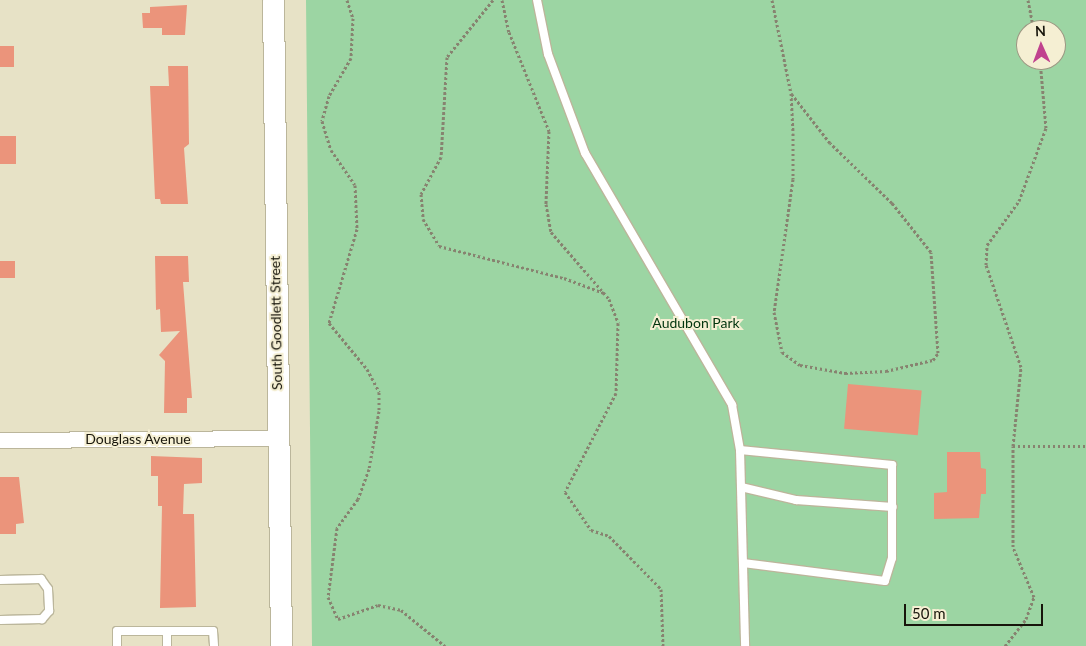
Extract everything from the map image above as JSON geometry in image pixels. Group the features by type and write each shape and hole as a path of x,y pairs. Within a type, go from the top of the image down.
{"main road":[{"name":"South Goodlett Street","path":"273,0 281,646"}],"street":[{"name":"Douglass Avenue","path":"0,440 277,438"}],"lane":[{"path":"537,0 548,54 585,153 714,368 732,405 740,450 744,646"},
{"path":"740,450 892,465 892,558 884,581 743,563"},
{"path":"741,487 796,500 893,507"},
{"path":"0,580 41,579 48,589 49,611 42,618 0,620"},
{"path":"118,646 117,631 213,631 214,646"},
{"path":"167,631 167,646"}],"path":[{"path":"348,0 353,18 351,58 329,96 322,121 331,150 355,185 357,229 329,323 367,369 379,392 380,411 369,469 358,499 337,528 328,598 338,619 378,605 401,610 445,646"},
{"path":"493,0 448,57 441,157 421,194 423,219 439,246 564,278 604,293"},
{"path":"502,0 509,32 549,131 546,204 551,232 604,293 618,323 616,393 565,492 591,530 609,536 661,589 663,646"},
{"path":"772,0 791,93 793,179 774,312 782,352 800,365 845,373 886,371 933,360 938,353 931,252 892,203 830,143 791,93"},
{"path":"1028,0 1032,20"},
{"path":"1005,646 1026,619 1034,597 1013,547 1013,446 1021,367 986,265 987,246 1019,201 1046,128 1041,70"},
{"path":"1013,446 1086,446"}],"green space":[{"name":"Audubon Park","path":"306,0 1086,0 1086,646 312,646"}],"building":[{"path":"187,5 185,35 162,35 162,28 143,28 142,13 150,13 150,7"},
{"path":"0,46 14,46 14,67 0,67"},
{"path":"168,66 188,66 189,144 184,148 188,204 161,204 160,199 155,199 150,86 169,86"},
{"path":"0,136 16,136 16,164 0,164"},
{"path":"155,256 188,256 189,282 183,282 192,398 187,398 187,413 164,413 165,361 159,355 180,331 161,332 160,309 156,310"},
{"path":"0,261 15,261 15,278 0,278"},
{"path":"848,384 922,390 918,435 844,429"},
{"path":"947,452 980,452 981,468 986,469 986,494 981,494 979,518 934,519 934,493 947,492"},
{"path":"151,456 202,458 202,483 184,484 183,514 194,514 196,607 160,608 162,506 158,506 158,476 151,476"},
{"path":"0,477 19,477 24,523 16,524 16,534 0,534"}]}
